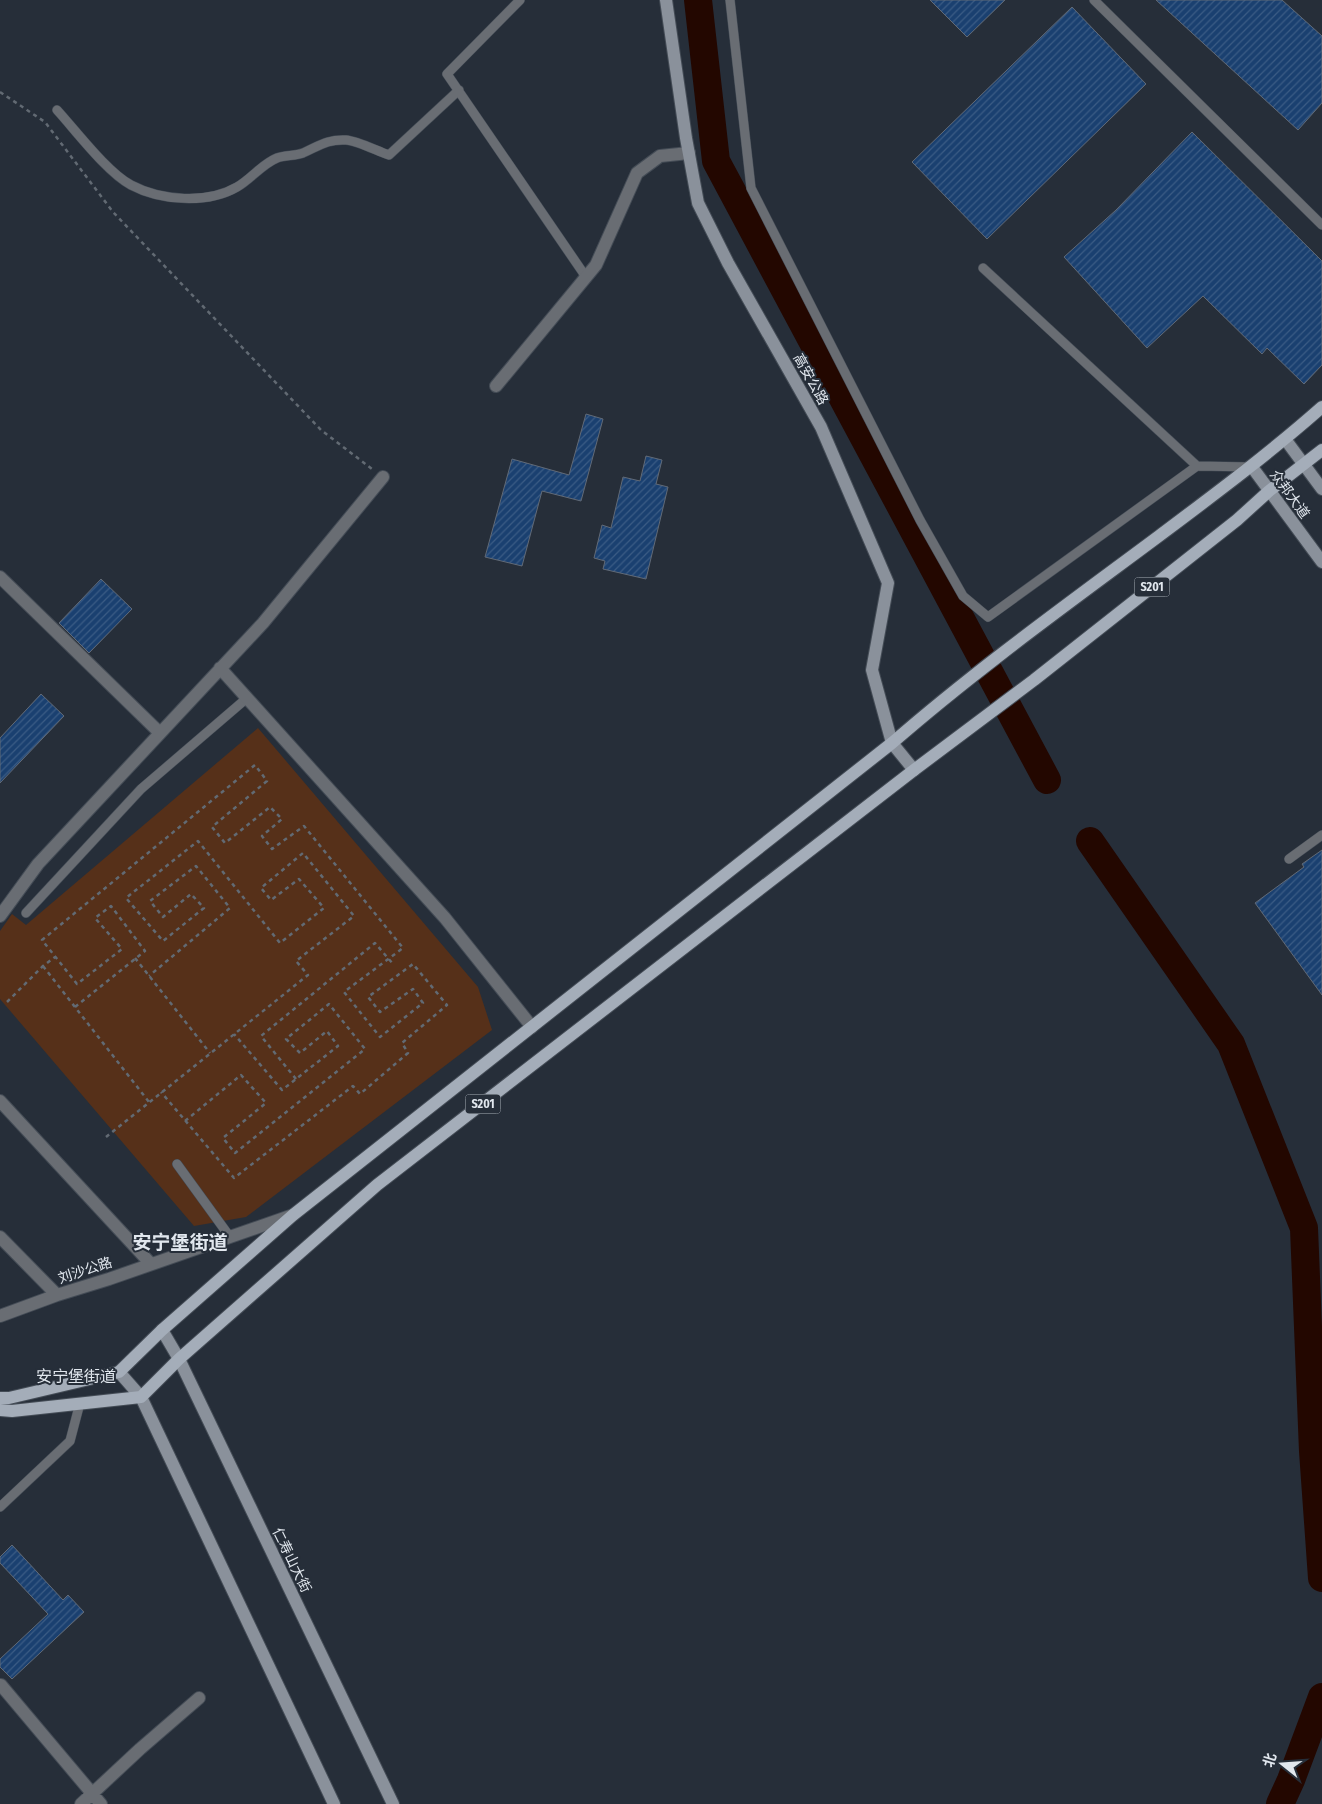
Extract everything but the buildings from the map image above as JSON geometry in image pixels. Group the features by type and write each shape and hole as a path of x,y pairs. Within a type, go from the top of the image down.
{"main road":[{"name":"高安公路","path":"666,0 698,203 728,263 821,427 888,584 872,670 892,743 914,770"},
{"name":"S201","path":"119,1372 162,1330 293,1215 892,743 933,707 1014,644 1252,467 1322,407"},
{"name":"众邦大道","path":"1285,440 1322,489"},
{"name":"S201","path":"141,1397 179,1359 377,1185 914,770 1034,680 1237,520 1269,491 1322,450"},
{"name":"众邦大道","path":"1252,467 1322,562"},
{"name":"仁寿山大街","path":"162,1330 179,1359 393,1804"},
{"path":"0,1398 9,1398 119,1372 141,1397 334,1804"},
{"path":"0,1410 12,1411 141,1397"}],"street":[{"path":"496,386 596,265 637,173 660,156 689,153"},
{"path":"0,916 38,864 263,623 383,477"},
{"path":"0,578 160,733"},
{"path":"220,668 445,918 532,1027"},
{"path":"0,1101 151,1264"},
{"name":"刘沙公路","path":"0,1316 293,1215"},
{"path":"0,1237 57,1295"},
{"path":"0,1686 102,1804"},
{"path":"81,1804 199,1698"}],"lane":[{"path":"520,0 447,74 586,277"},
{"path":"730,0 751,188 920,520 963,596 988,617 1197,466 1252,467"},
{"path":"1094,0 1322,225"},
{"path":"57,110 114,173 132,186 168,198 199,198 215,195 237,187 255,172 277,158 302,154 324,142 348,140 389,155 459,90"},
{"path":"983,268 1197,466"},
{"path":"26,913 141,789 248,698"},
{"path":"1289,859 1322,835"},
{"path":"177,1164 230,1237"},
{"path":"0,1507 70,1441 80,1403"}],"path":[{"path":"0,92 45,122 113,212 321,430 383,477"},
{"path":"75,1008 145,951 111,906 95,918 122,949 76,984 42,940 255,765 268,781 212,828 225,843 270,807 282,818 262,836 272,849 304,826 403,948 344,992 380,1037 423,1002 413,989 380,1012 368,997 413,964 448,1005 402,1043 408,1054 360,1094 353,1086 234,1178 161,1092"},
{"path":"106,1137 308,975 296,961 354,916 303,853 261,888 271,900 299,879 324,908 280,943 198,841 126,898 163,942 204,908 191,894 163,916 150,901 196,866 230,908 149,976"},
{"path":"296,1079 261,1036 375,943 394,964"},
{"path":"7,1002 43,966 55,957"},
{"path":"135,958 210,1053"},
{"path":"43,966 149,1102"},
{"path":"185,1121 241,1075 266,1103 223,1138 235,1153 365,1049 329,1004 286,1039 300,1054 327,1031 338,1046 282,1090 234,1034"}],"shaded area":[{"path":"258,728 478,987 492,1030 246,1217 194,1226 0,999 0,931 12,914 26,925"}],"waterway":[{"path":"698,0 716,161 1047,780"},
{"path":"1090,841 1231,1044 1304,1228 1313,1451 1322,1578"},
{"path":"1280,1804 1322,1697"}],"district":[{"name":"安宁堡街道","path":"180,1242"},
{"name":"安宁堡街道","path":"76,1376"}]}
